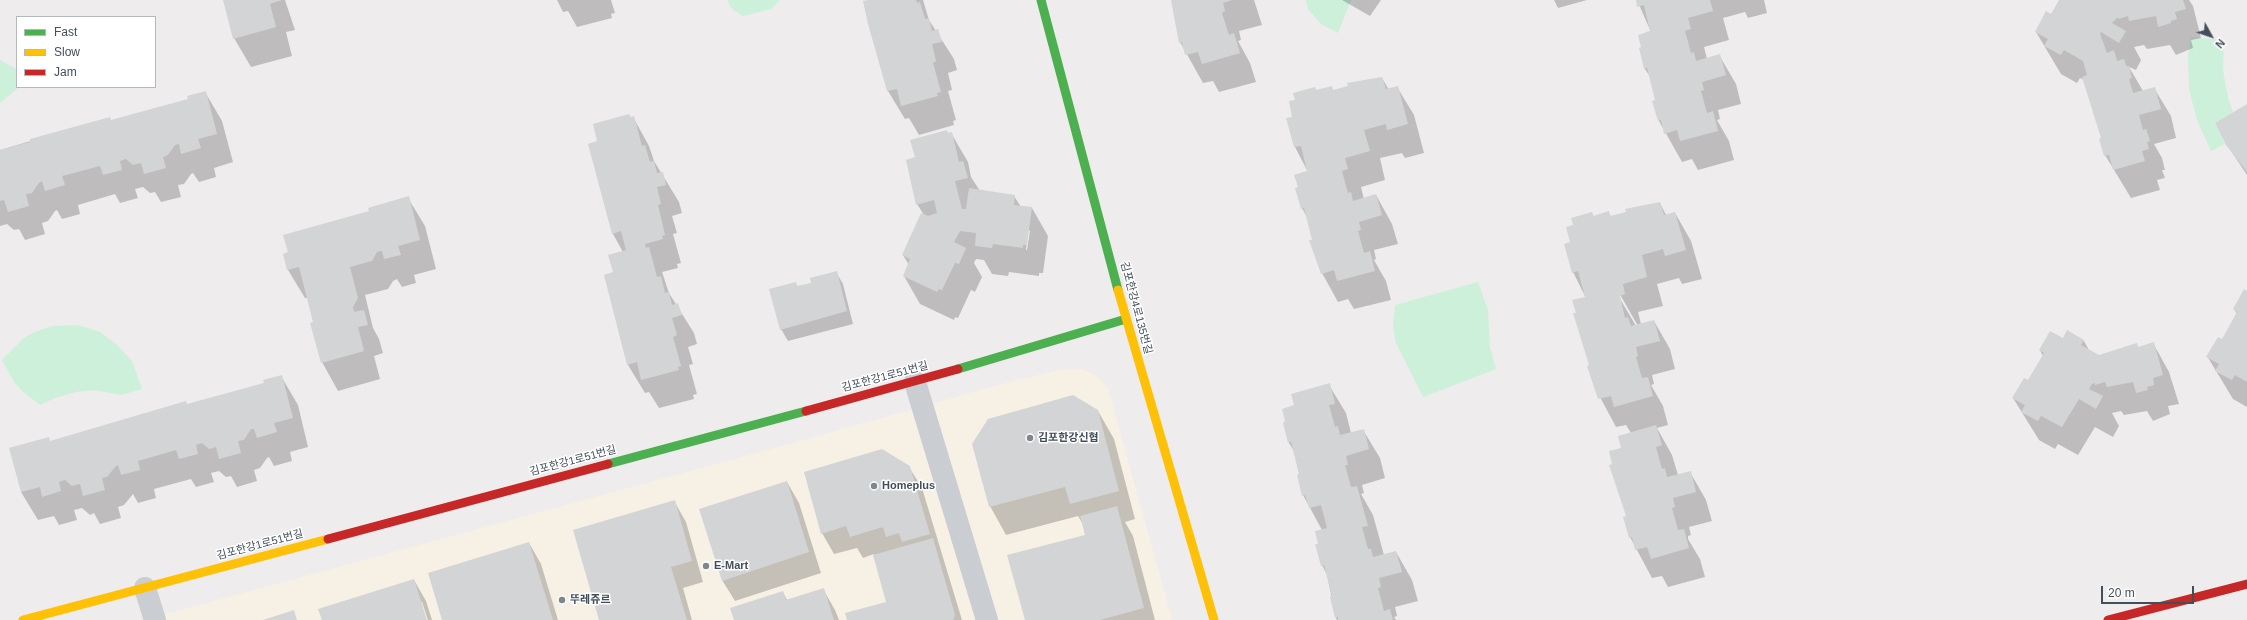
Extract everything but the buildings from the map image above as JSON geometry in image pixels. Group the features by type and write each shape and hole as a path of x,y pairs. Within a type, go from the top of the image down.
{"street":[{"name":"김포한강4로135번길","path":"1041,0 1126,319 1214,620"},
{"name":"김포한강1로51번길","path":"23,620 914,382 1126,319"},
{"path":"914,382 986,620"},
{"path":"2108,620 2247,584"},
{"path":"145,588 155,620"}],"shaded area":[{"path":"1064,369 1081,369 1096,375 1108,388 1172,620 144,620 793,443 1009,382"}],"green space":[{"path":"727,0 780,0 771,9 743,16 732,9"},
{"path":"1306,0 1351,0 1338,33 1321,24 1308,9"},
{"path":"2191,37 2224,40 2223,70 2228,98 2233,112 2215,123 2225,144 2211,151 2197,120 2189,89 2188,55"},
{"path":"0,60 16,68 16,88 18,88 0,103"},
{"path":"1478,282 1488,310 1490,347 1496,369 1423,397 1396,343 1393,326 1395,305"},
{"path":"78,325 100,332 117,345 132,361 142,389 121,395 94,390 76,392 55,398 40,405 22,391 14,382 2,360 25,337 35,332 52,326"}],"traffic: fast":[{"path":"1041,0 1118,290"},
{"path":"958,369 1126,319"},
{"path":"608,464 806,411"}],"traffic: slow":[{"path":"1118,290 1214,620"},
{"path":"23,620 328,539"}],"traffic: jam":[{"path":"806,411 958,369"},
{"path":"328,539 608,464"},
{"path":"2108,620 2247,584"}],"place":[{"name":"김포한강신협","path":"1030,438"},
{"name":"Homeplus","path":"874,486"},
{"name":"E-Mart","path":"706,566"},
{"name":"뚜레쥬르","path":"562,600"}]}
